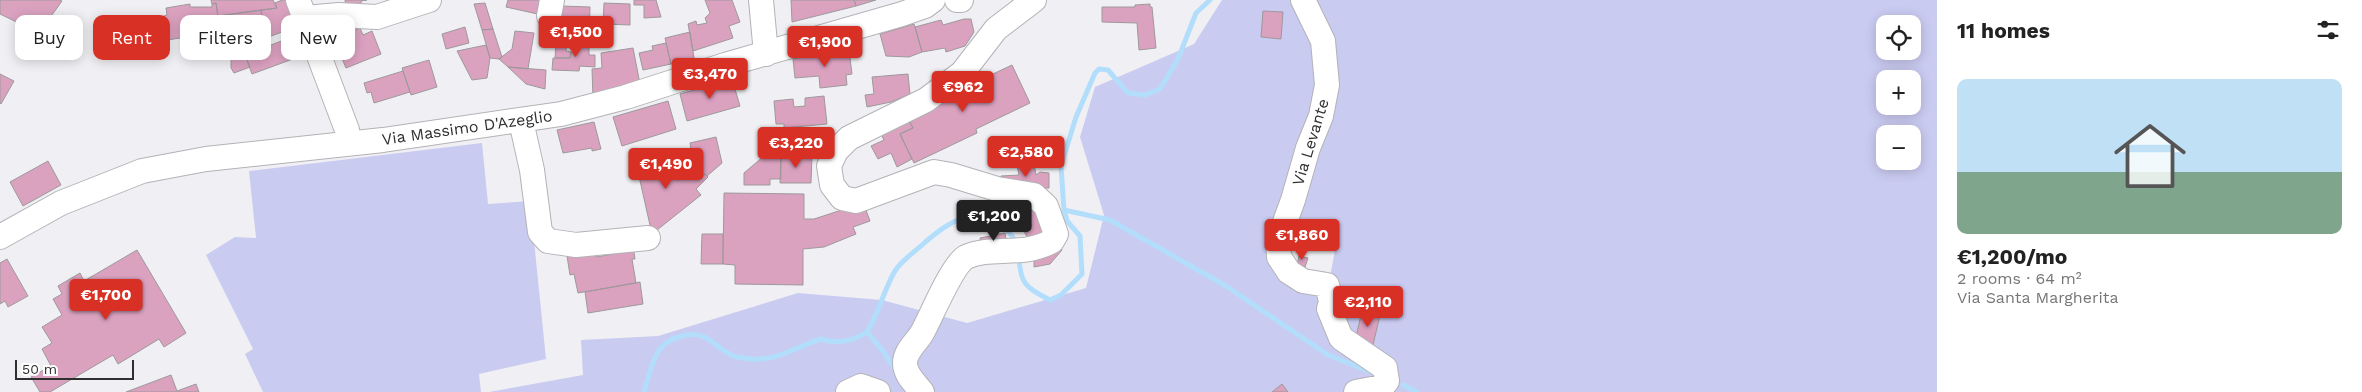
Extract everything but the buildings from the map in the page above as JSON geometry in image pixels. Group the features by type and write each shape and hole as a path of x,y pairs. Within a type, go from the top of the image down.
{"street":[{"path":"349,143 346,130 301,9 339,15 377,17 429,0"},
{"path":"761,0 766,54"},
{"name":"Via Massimo D'Azeglio","path":"0,237 61,202 142,171 206,159 349,143 521,121 561,114 626,97 902,14 925,6 933,0"},
{"path":"957,0 962,0"},
{"path":"922,392 908,375 905,363 908,351 920,336 954,270 965,258 981,253 1022,251 1052,241 1056,234 1046,206 1034,195 997,189 951,175 934,172 856,201 842,198 832,185 829,166 836,151 849,138 926,100 962,73 996,29 1034,0"},
{"name":"Via Levante","path":"1303,0 1323,41 1327,85 1321,116 1308,148 1293,200 1278,241 1279,257 1289,272 1303,281 1327,286 1330,300 1329,309 1341,338 1385,368 1388,374 1387,381 1382,387 1356,392"},
{"path":"521,121 532,170 540,232 548,241 576,245 648,238"},
{"path":"848,392 862,386 878,392"}],"shaded area":[{"path":"1222,0 1937,0 1937,392 489,392 583,375 581,340 658,336 798,293 882,300 967,323 1086,288 1104,215 1080,137 1095,87 1194,44","holes":["1288,227 1337,239 1330,277 1290,268"]},
{"path":"482,143 488,204 530,201 546,359 479,374 481,392 263,392 245,354 253,349 206,255 235,237 256,238 249,171"}],"waterway":[{"path":"1019,256 1021,273 1026,284 1035,292 1050,300 1061,295 1082,274 1080,236 1067,221 1064,210 1061,166 1076,117 1095,73 1099,69 1108,70 1128,93 1145,95 1160,89 1178,59 1196,13 1210,0"},
{"path":"1064,210 1110,220 1226,286 1328,355 1371,372"},
{"path":"644,392 652,364 661,348 667,342 686,335 695,334 702,336 724,351 737,357 750,359 781,355 821,339 838,342 860,336 869,329 891,277 898,267 934,234 959,220 971,216 982,216 1006,229 1017,243"},
{"path":"867,332 883,351 896,371"},
{"path":"1403,385 1417,392"}]}
